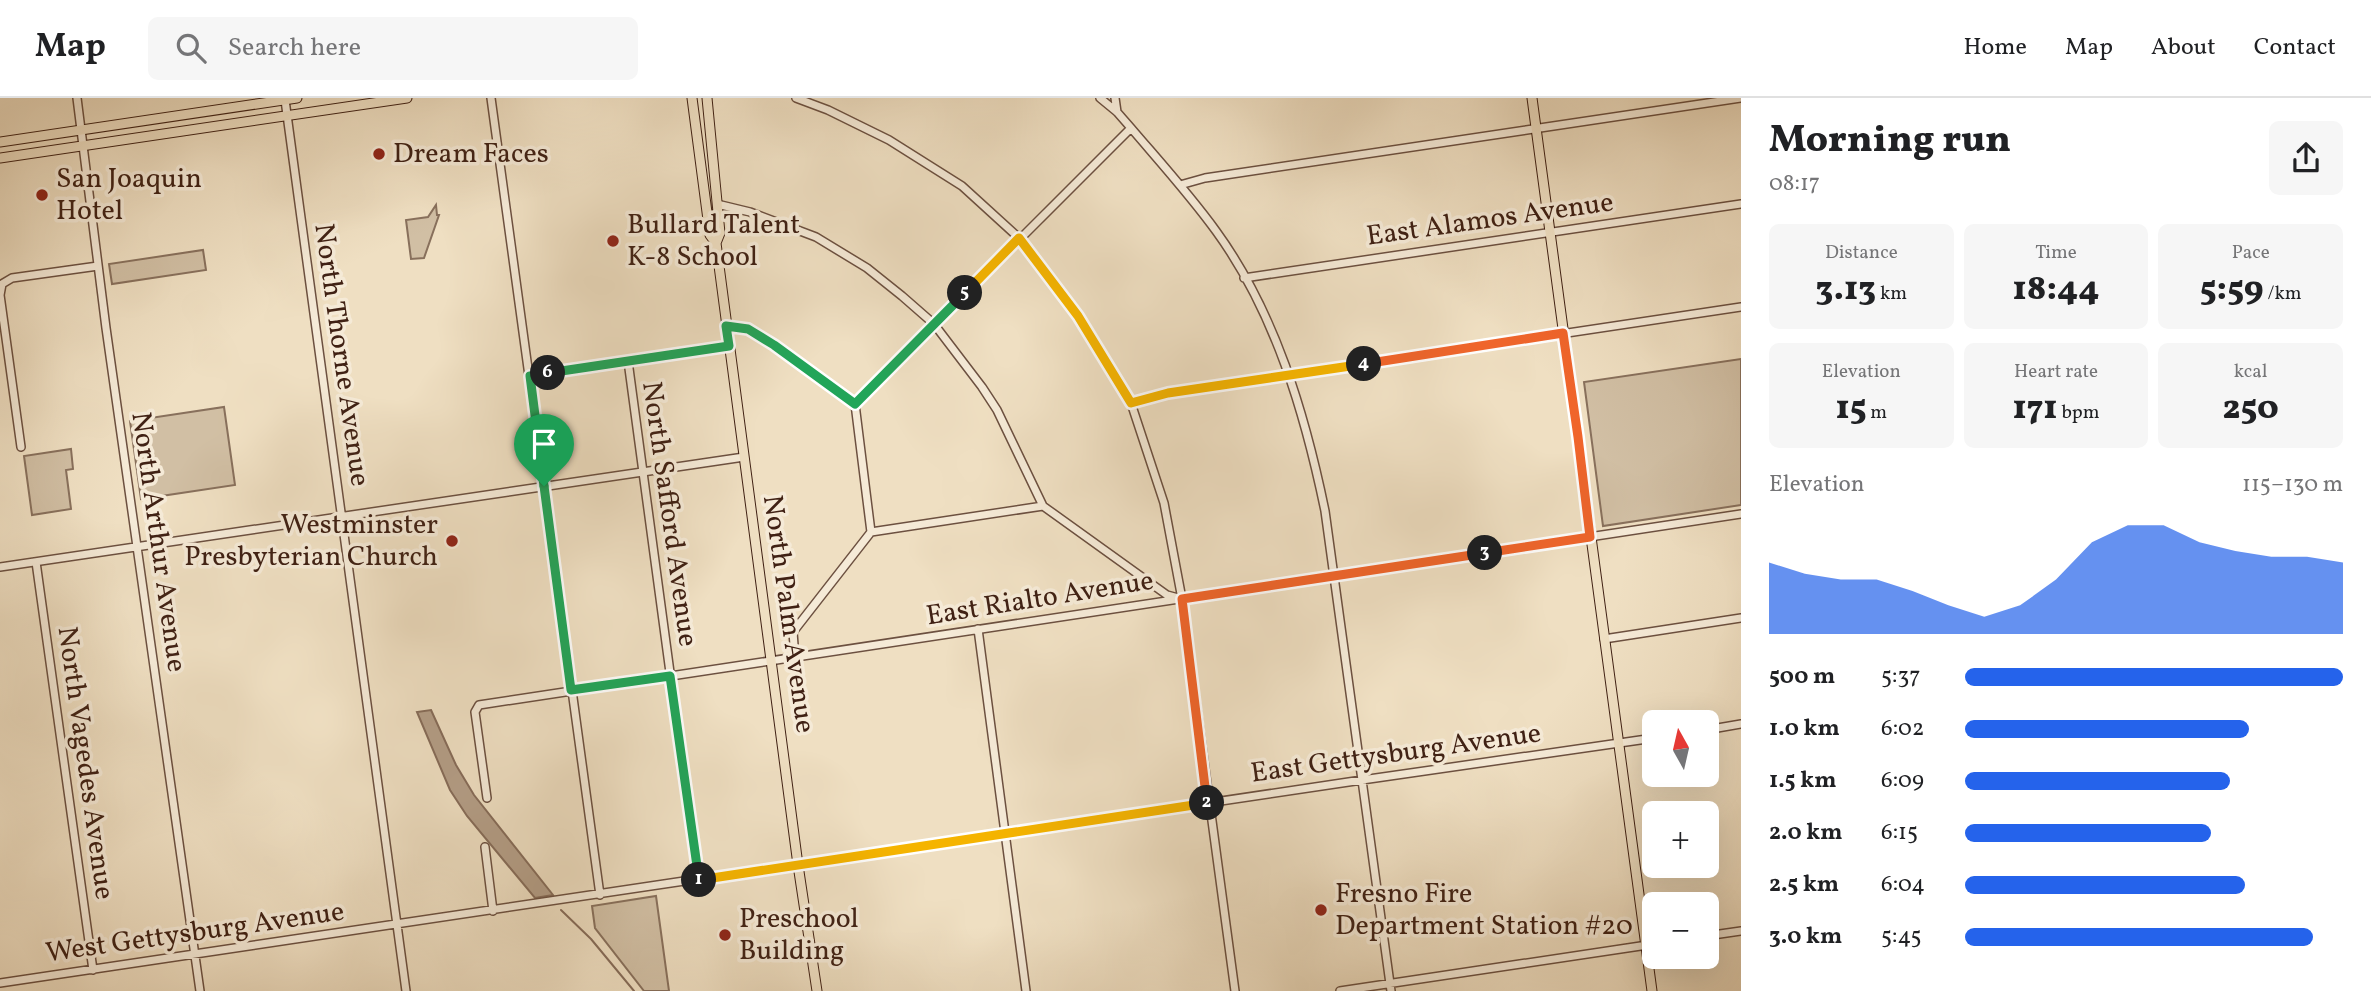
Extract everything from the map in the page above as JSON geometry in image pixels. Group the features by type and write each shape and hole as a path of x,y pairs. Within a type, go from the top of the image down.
{"main road":[{"path":"0,142 297,98"},
{"path":"0,158 407,98"},
{"name":"North Palm Avenue","path":"692,98 710,235 716,243"},
{"name":"North Palm Avenue","path":"707,98 720,233 716,243 726,326 817,991"},
{"path":"1532,98 1604,639 1642,892"},
{"path":"1651,969 1652,991"}],"street":[{"name":"North Arthur Avenue","path":"77,98 98,266 200,991"},
{"path":"491,98 600,895"},
{"path":"796,98 839,114 890,140 962,186 1019,238 1078,316 1131,403 1164,503 1182,599 1235,991"},
{"path":"1100,98 1131,128 1217,232 1270,328 1288,375 1315,459 1335,577 1390,987"},
{"path":"1115,98 1117,112"},
{"path":"1180,185 1205,177 1740,98 1741,109"},
{"name":"North Thorne Avenue","path":"285,100 406,991"},
{"path":"855,404 1131,128"},
{"path":"717,204 750,212 830,244 884,282 934,324 997,410 1043,506 1167,595 1182,599"},
{"name":"East Alamos Avenue","path":"1244,278 1741,204"},
{"path":"21,447 4,350 0,295 2,284 12,278 98,266"},
{"path":"1131,403 1168,393 1741,307"},
{"path":"726,326 748,329 765,339 855,404 871,532"},
{"path":"530,376 729,346"},
{"name":"North Safford Avenue","path":"628,361 698,880"},
{"path":"0,567 744,457"},
{"path":"795,658 793,632 871,532 1043,506"},
{"name":"East Rialto Avenue","path":"487,797 475,712 479,705 1741,514"},
{"name":"North Vagedes Avenue","path":"36,562 93,970"},
{"path":"1604,639 1741,618"},
{"path":"978,629 1026,991"},
{"path":"1719,728 1741,724"},
{"name":"East Gettysburg Avenue","path":"397,924 1642,740"},
{"path":"485,847 493,911"},
{"name":"West Gettysburg Avenue","path":"0,983 397,924"},
{"path":"1719,934 1741,931"},
{"path":"1340,991 1390,987 1642,945"}],"shaded area":[{"path":"436,205 439,215 424,258 411,259 406,220 428,217"},
{"path":"203,250 206,270 112,284 109,264"},
{"path":"1741,359 1741,505 1603,526 1584,382"},
{"path":"224,407 235,485 141,499 130,421"},
{"path":"71,449 73,469 66,470 71,509 32,515 24,456"},
{"path":"431,710 456,765 474,795 553,895 535,898 467,816 450,790 417,712"},
{"path":"656,896 669,991 644,991 595,928 592,906"}],"waterway":[{"path":"561,910 591,939 634,991"}],"place":[{"name":"Dream Faces","path":"379,154"},
{"name":"San Joaquin Hotel","path":"42,195"},
{"name":"Bullard Talent K-8 School","path":"613,241"},
{"name":"Westminster Presbyterian Church","path":"452,541"},
{"name":"Fresno Fire Department Station #20","path":"1321,910"},
{"name":"Preschool Building","path":"725,935"}],"route":[{"path":"1019,238 1078,316 1107,359 1131,403 1168,393 1563,333 1590,537 1182,599 1208,803 698,880 670,676 571,690 544,486 530,376 729,346 726,326 737,326 748,329 774,345 855,404 1019,238"}]}
